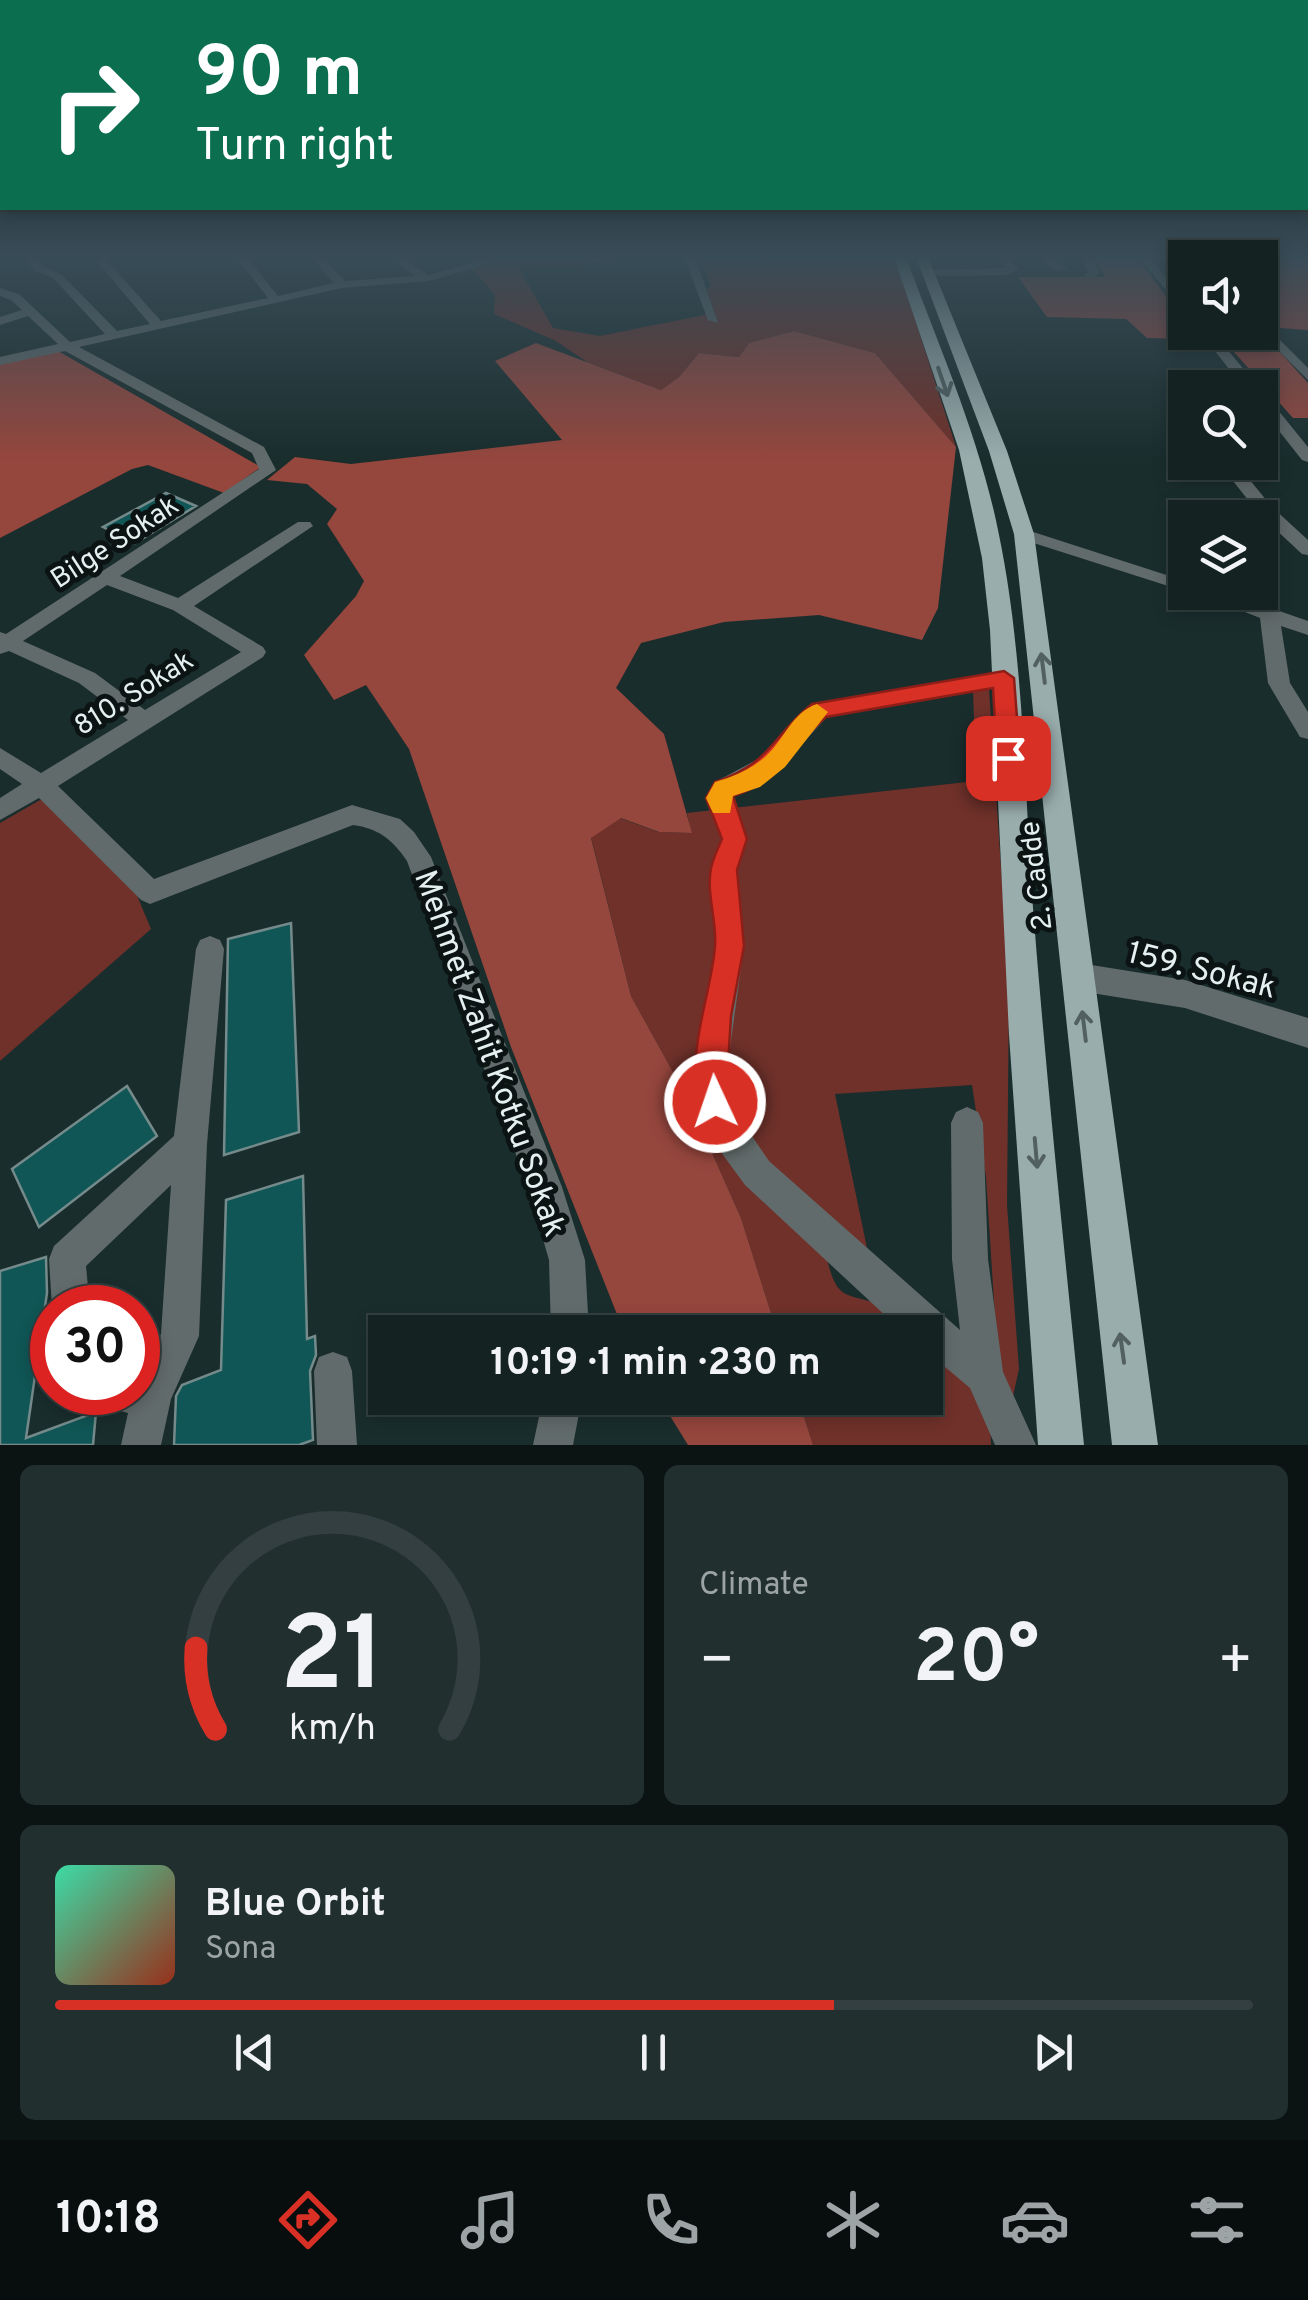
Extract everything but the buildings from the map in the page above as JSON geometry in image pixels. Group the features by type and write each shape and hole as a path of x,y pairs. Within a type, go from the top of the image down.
{"main road":[{"name":"2. Cadde","path":"922,324 986,516 1004,678 1026,1035 1061,1445"},
{"name":"2. Cadde","path":"948,324 998,451 1024,534 1136,1445"}],"street":[{"path":"43,324 68,347"},
{"path":"103,324 115,337"},
{"path":"0,361 170,324"},
{"path":"1278,343 1308,376"},
{"name":"Bilge Sokak","path":"3,642 108,578 268,470 258,450 68,347"},
{"path":"1221,350 1237,370"},
{"path":"1278,420 1308,458"},
{"path":"1241,480 1266,511 1308,550"},
{"path":"108,578 180,606 304,526"},
{"path":"1024,534 1168,581"},
{"name":"810. Sokak","path":"0,810 256,652 180,606"},
{"path":"1258,610 1308,628"},
{"path":"1270,614 1279,683 1308,730"},
{"path":"3,642 87,678 144,720"},
{"path":"984,1374 910,1314 756,1173 734,1148 721,1122 712,1064 716,1016 730,946 724,870 734,839 718,798 724,789 752,780 777,760 804,723 820,710 1004,678"},
{"path":"0,757 41,785"},
{"name":"Mehmet Zahit Kotku Sokak","path":"41,785 150,892 352,815 387,822 404,835 418,857 545,1188 567,1260 569,1315"},
{"path":"160,1362 180,1336 190,1144 210,948"},
{"name":"159. Sokak","path":"1079,977 1185,994 1308,1033"},
{"path":"967,1123 970,1260 984,1374 1016,1445"},
{"path":"70,1285 67,1258 190,1144"},
{"path":"333,1371 336,1445"},
{"path":"137,1415 142,1445"},
{"path":"553,1445 559,1415"}],"shaded area":[{"path":"518,324 551,324 553,328 600,336 657,324 917,324 956,447 875,353 794,331 749,343 739,357 699,353 679,377 661,390 587,362 556,341"},
{"path":"1132,324 1168,324 1168,338 1147,338"},
{"path":"1278,324 1308,324 1308,330 1278,328"},
{"path":"794,331 875,353 956,447 938,608 922,640 819,615 724,622 641,643 616,688 664,734 692,833 659,832 621,818 591,838 631,996 689,1101 741,1218 772,1315 617,1315 511,1047 409,749 366,685 334,700 304,655 356,596 364,581 327,524 337,509 307,484 267,480 295,457 351,464 562,440 495,361 536,343 661,390 679,377 699,353 739,357 749,343"},
{"path":"1232,350 1278,350 1308,383 1308,418 1293,418 1278,401 1278,370 1250,370"},
{"path":"58,351 261,467 224,493 148,465 132,469 0,538 0,363"},
{"path":"989,689 1009,987 1007,1205 1019,1369 1013,1396 998,1364 986,1177 972,1085 835,1094 873,1277 707,1101 827,1259 839,1289 899,1315 772,1315 741,1218 689,1101 631,996 591,837 620,818 658,832 691,833 687,813 976,781 973,690"},
{"path":"40,800 47,801 136,893 151,929 0,1061 0,823"},
{"path":"943,1355 990,1405 991,1445 813,1445 803,1415 943,1415"},
{"path":"669,1415 803,1415 813,1445 688,1445"}],"slow traffic":[{"path":"721,806 718,798 724,789 752,780 777,760 817,712"}],"route":[{"path":"715,1102 712,1064 716,1016 730,946 724,870 734,839 718,798 724,789 752,780 777,760 804,723 820,710 1004,678 1008,758"}]}
